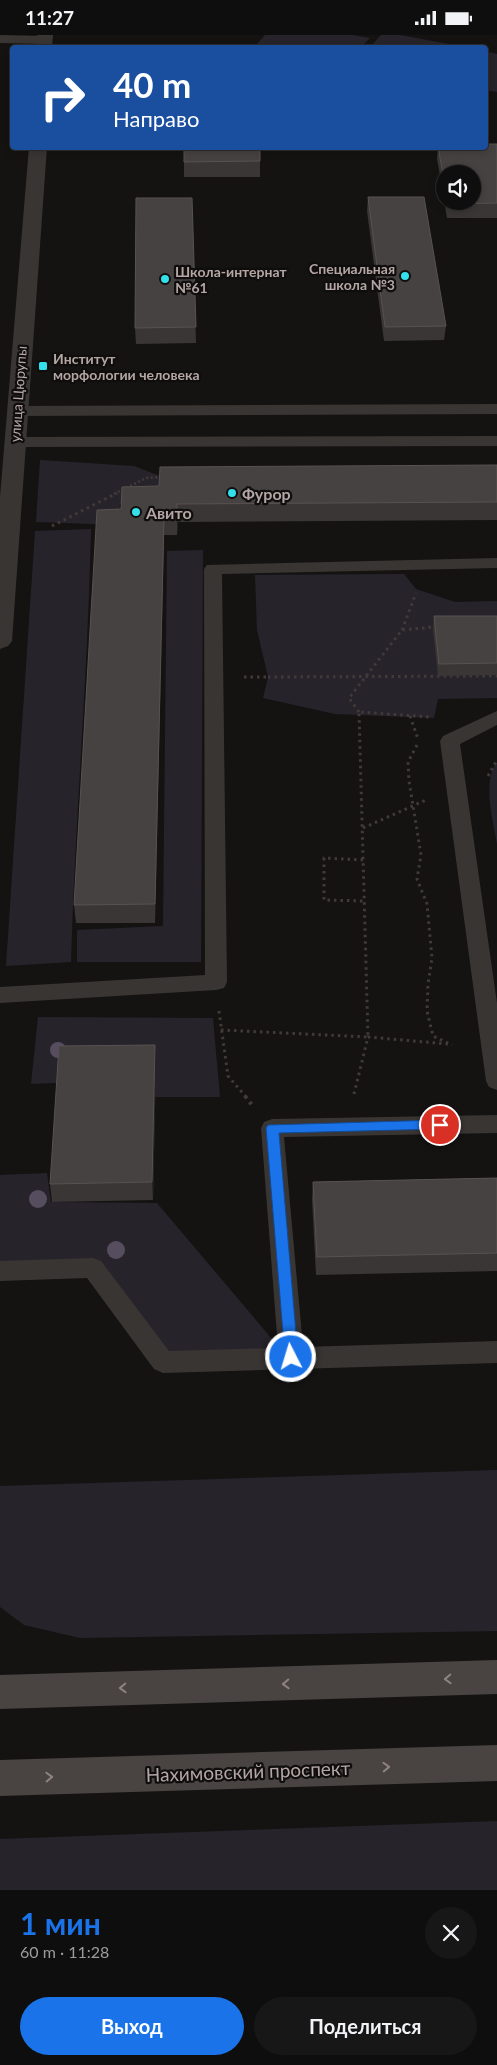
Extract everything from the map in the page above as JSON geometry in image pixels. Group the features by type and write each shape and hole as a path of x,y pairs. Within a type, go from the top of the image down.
{"main road":[{"path":"0,1692 497,1677"},
{"name":"Нахимовский проспект","path":"0,1778 497,1763"}],"street":[{"name":"улица Цюрупы","path":"0,641 38,150"}],"lane":[{"path":"0,39 44,41"},
{"path":"17,411 497,409"},
{"path":"15,442 497,441"},
{"path":"0,995 216,982 213,569 497,563"},
{"path":"497,717 450,741 494,1033 497,1081"},
{"path":"291,1357 272,1128 497,1124"},
{"path":"0,1271 93,1268 163,1362 497,1352"}],"path":[{"path":"52,526 146,478 165,477"},
{"path":"346,1126 368,1037 359,712 349,698 402,630 417,589"},
{"path":"402,630 441,627"},
{"path":"268,677 497,676"},
{"path":"359,712 433,717"},
{"path":"221,1030 368,1037 452,1045 433,1036 427,1011 428,984 432,958 427,904 417,879 421,855 412,805 408,762 418,742 410,716"},
{"path":"363,829 412,805 439,795 458,795"},
{"path":"363,860 324,858 324,900 365,901"},
{"path":"216,982 228,1076 272,1128"}],"shaded area":[{"path":"265,35 353,35 370,38 363,45 256,45"},
{"path":"381,35 400,35 454,45 372,45"},
{"path":"488,52 497,54 497,92 488,90"},
{"path":"40,460 134,466 160,476 158,503 120,504 118,525 36,522"},
{"path":"91,529 71,962 6,966 35,531"},
{"path":"203,550 201,962 77,962 77,930 163,926 167,551"},
{"path":"404,574 416,589 455,602 497,601 497,698 438,699 434,718 335,714 263,698 268,677 257,630 255,575"},
{"path":"497,762 497,844 489,790 490,780"},
{"path":"38,1017 213,1018 220,1097 155,1097 156,1062 59,1062 56,1083 31,1084"},
{"path":"47,1173 51,1202 157,1203 283,1352 169,1355 93,1260 0,1263 0,1175"},
{"path":"497,1470 497,1631 80,1638 24,1625 0,1607 0,1486"},
{"path":"497,1821 497,1890 0,1890 0,1839"}],"building":[{"path":"488,144 497,144 497,203 481,203 481,165 441,165 439,150 488,150"},
{"path":"184,150 260,150 260,161 184,162"},
{"name":"Специальная школа №3","path":"368,197 424,197 446,326 385,327"},
{"name":"Школа-интернат №61","path":"136,198 192,198 196,327 135,328"},
{"path":"497,465 497,502 177,504 177,517 164,517 155,904 74,905 97,510 121,509 122,487 159,486 160,467"},
{"path":"434,616 497,616 497,663 439,664"},
{"path":"155,1045 152,1182 50,1184 59,1046"},
{"path":"497,1178 497,1253 317,1257 313,1182"}],"place":[{"name":"Специальная школа №3","path":"405,276"},
{"name":"Школа-интернат №61","path":"165,279"},
{"name":"Институт морфологии человека","path":"43,366"},
{"name":"Фурор","path":"232,493"},
{"name":"Авито","path":"136,512"}],"route":[{"path":"291,1357 272,1128 440,1125"}]}
